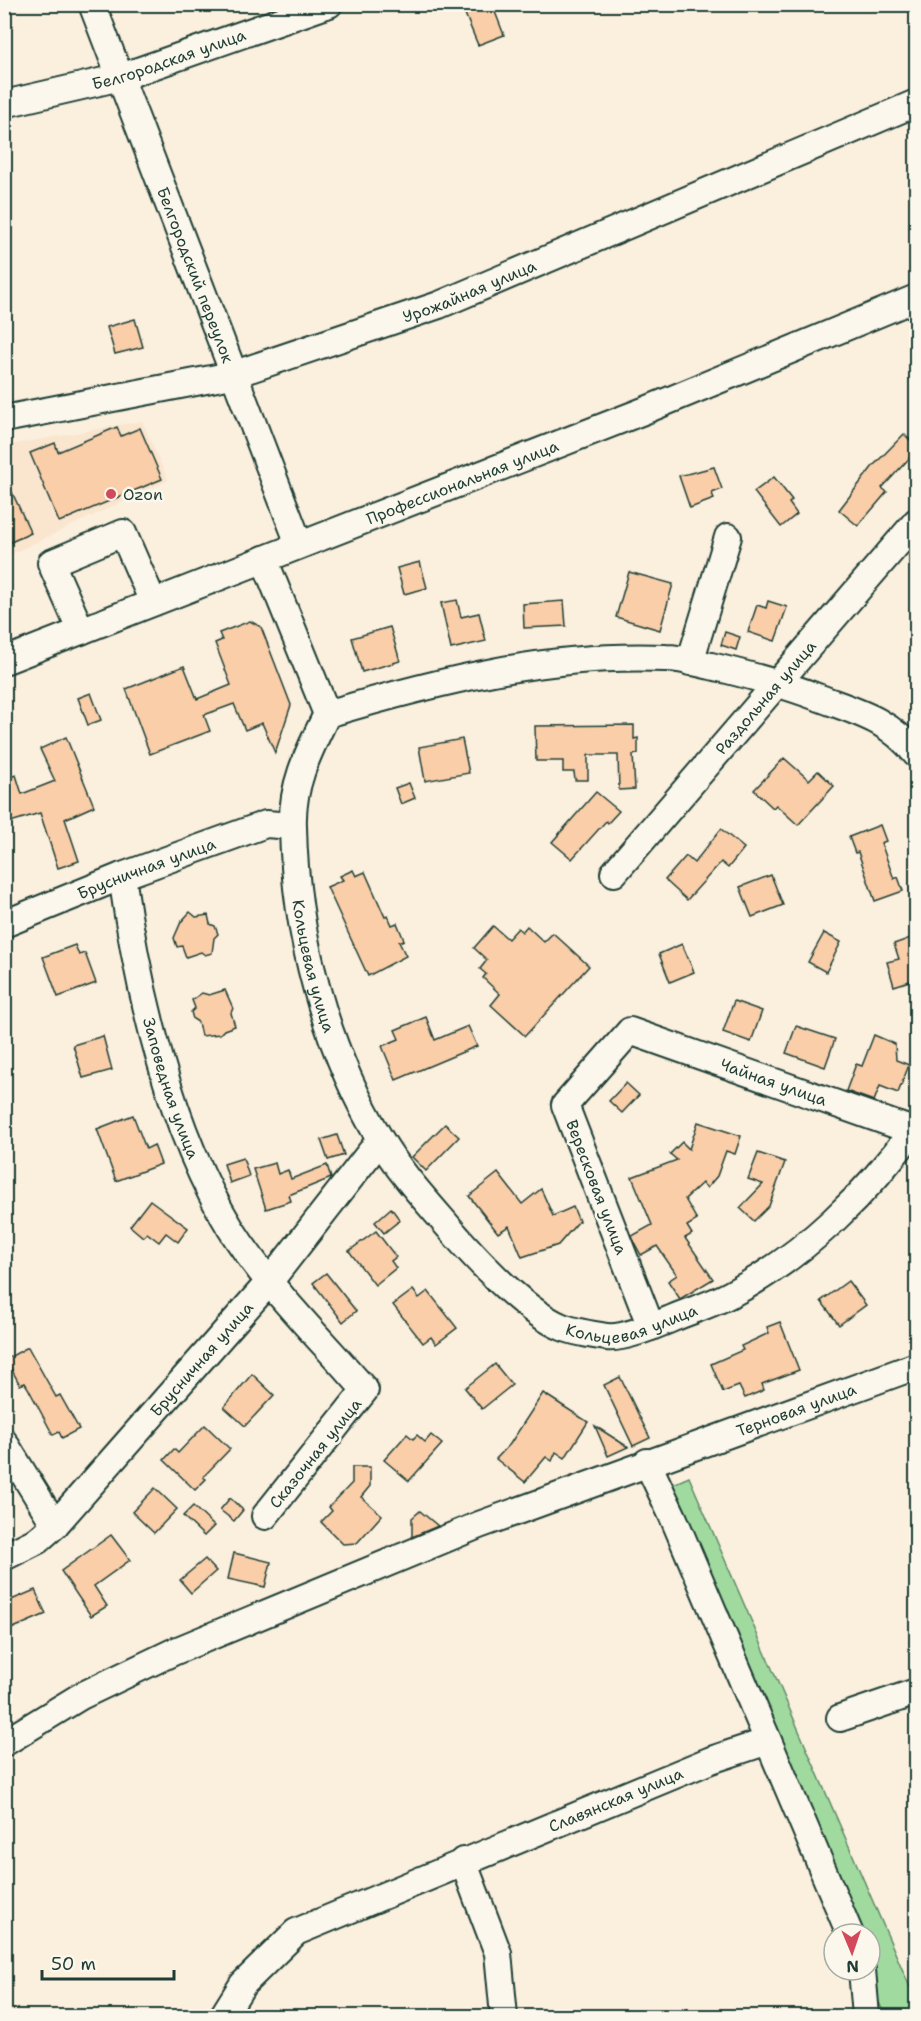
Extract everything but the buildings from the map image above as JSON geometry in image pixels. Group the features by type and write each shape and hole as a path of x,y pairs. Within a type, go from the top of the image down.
{"street":[{"name":"Белгородский переулок","path":"92,4 232,375 299,544"},
{"name":"Белгородская улица","path":"4,104 121,77 329,4"},
{"name":"Урожайная улица","path":"4,419 232,375 439,305 916,103"},
{"name":"Профессиональная улица","path":"4,661 646,410 916,298"},
{"name":"Раздольная улица","path":"614,873 916,522"},
{"path":"81,631 51,563 123,533 153,602"},
{"path":"690,662 728,537"},
{"path":"264,559 327,714 394,694 511,666 669,657 778,681 878,720 900,734 916,754"},
{"name":"Кольцевая улица","path":"327,714 298,777 292,826 302,920 316,987 346,1070 380,1140 427,1201 470,1251 514,1294 562,1327 611,1337 651,1327 730,1295 783,1263 837,1217 881,1171 915,1130"},
{"name":"Брусничная улица","path":"4,924 122,876 266,825 292,826"},
{"name":"Заповедная улица","path":"122,876 132,947 151,1024 190,1147 231,1229 270,1281"},
{"name":"Чайная улица","path":"630,1031 915,1130"},
{"name":"Вересковая улица","path":"630,1031 565,1105 651,1327"},
{"name":"Брусничная улица","path":"4,1557 38,1540 55,1525 270,1281 380,1140"},
{"name":"Сказочная улица","path":"265,1516 365,1390 270,1281"},
{"name":"Терновая улица","path":"4,1743 81,1696 173,1652 479,1525 916,1366"},
{"path":"4,1442 55,1525"},
{"path":"647,1462 845,1922"},
{"path":"840,1718 916,1692"},
{"name":"Славянская улица","path":"223,2016 243,1984 296,1932 711,1760 768,1741"},
{"path":"463,1861 498,1953 504,2016"},
{"path":"863,1982 866,2016"}],"shaded area":[{"path":"142,421 168,480 5,557 5,446"}],"green space":[{"path":"689,1477 882,1922 844,1922 664,1488"},
{"path":"882,1923 916,2001 916,2016 885,2016 870,1982 882,1982"}],"place":[{"name":"Ozon","path":"111,494"}]}
